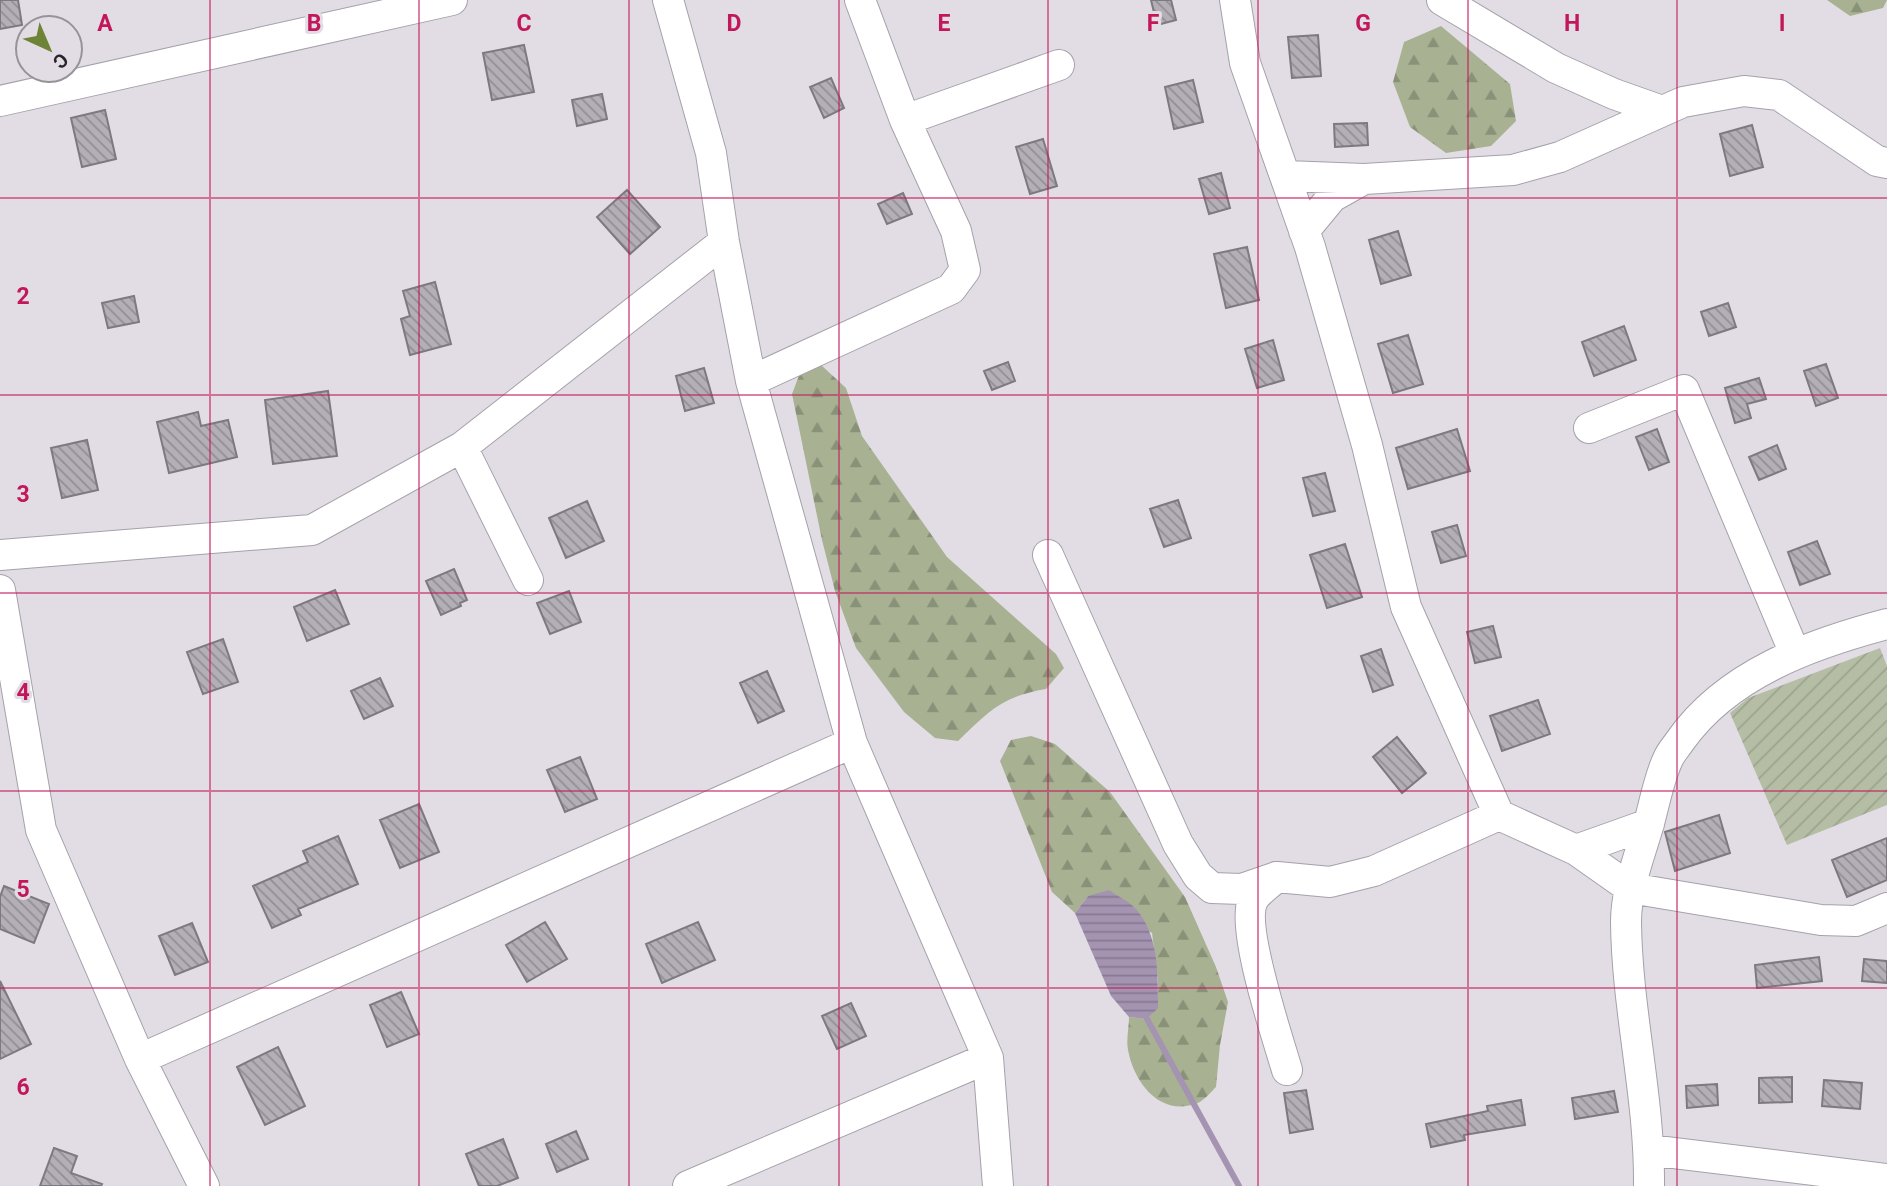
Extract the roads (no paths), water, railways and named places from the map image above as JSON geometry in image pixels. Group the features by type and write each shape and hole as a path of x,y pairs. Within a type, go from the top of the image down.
{"street":[{"path":"0,101 452,0"},
{"path":"668,0 711,153 724,242 751,381 852,743 988,1058 998,1186"},
{"path":"751,381 951,289 965,270 957,231 905,120 860,0"},
{"path":"1235,0 1245,63 1304,231 1367,445 1406,607 1499,815 1576,850 1630,888 1821,920 1856,921 1887,908"},
{"path":"1442,0 1556,68 1662,111"},
{"path":"905,120 1059,65"},
{"path":"1286,176 1364,179 1513,170 1560,157 1683,102 1744,91 1779,95 1877,161 1887,163"},
{"path":"1304,231 1332,197 1364,179"},
{"path":"0,555 312,530 462,447 724,242"},
{"path":"1589,428 1684,390 1795,654"},
{"path":"462,447 528,580"},
{"path":"1048,555 1178,844 1198,876 1212,888 1242,889 1276,877 1330,881 1374,871 1499,815"},
{"path":"0,590 41,830 140,1059 204,1186"},
{"path":"1649,1186 1649,1150 1628,963 1626,919 1630,888 1668,758 1695,720 1727,691 1795,654 1835,638 1887,624"},
{"path":"140,1059 852,743"},
{"path":"1576,850 1649,824"},
{"path":"1276,877 1253,901 1251,922 1253,948 1287,1070"},
{"path":"688,1186 988,1058"},
{"path":"1649,1150 1887,1179"}],"waterway":[{"path":"1147,1019 1239,1186"}]}
